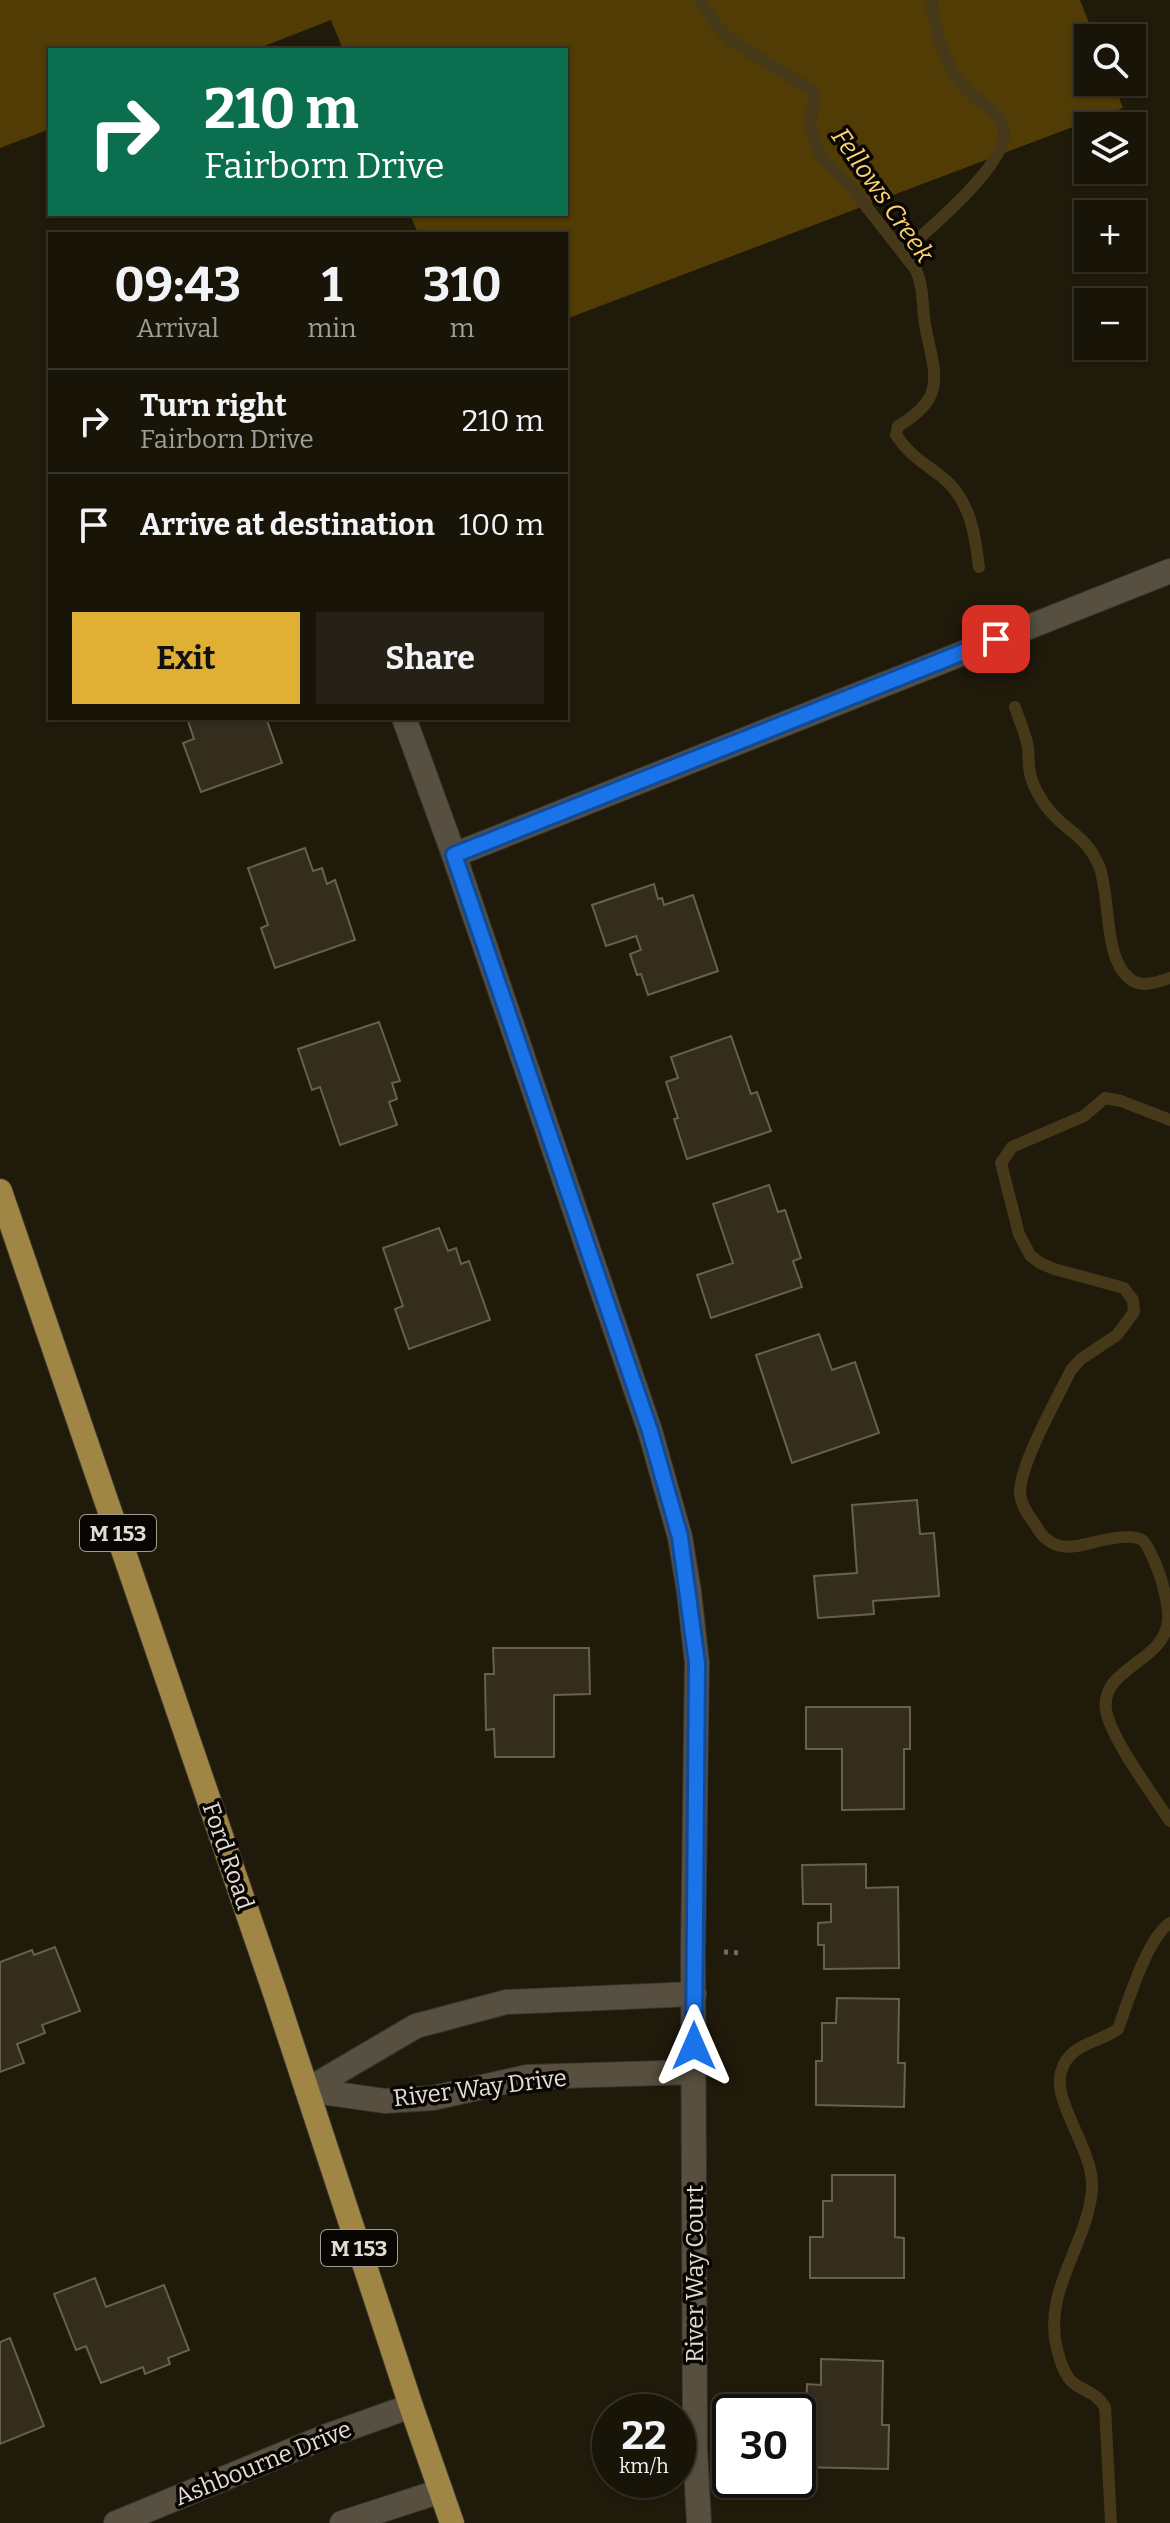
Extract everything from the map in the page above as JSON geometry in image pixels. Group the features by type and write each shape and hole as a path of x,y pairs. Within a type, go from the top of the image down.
{"main road":[{"name":"Ford Road","path":"0,1191 452,2523"}],"street":[{"path":"454,855 1170,571"},
{"path":"405,720 454,855 650,1431 680,1537 697,1663 694,2072"},
{"path":"307,2090 416,2026 506,2002 694,1994"},
{"name":"River Way Drive","path":"307,2090 385,2101 433,2098 527,2077 694,2072"},
{"name":"River Way Court","path":"694,2072 695,2447 699,2523"},
{"name":"Ashbourne Drive","path":"116,2523 327,2436 411,2406"},
{"path":"342,2523 441,2491"}],"path":[{"path":"720,1952 743,1953"}],"shaded area":[{"path":"0,0 1080,0 1089,24 1074,24 1074,96 1118,96 1123,108 1112,112 1074,112 1074,127 568,318 568,232 417,232 411,216 568,216 568,48 342,48 331,20 259,48 48,48 48,130 0,148"}],"building":[{"path":"188,720 267,720 282,763 201,792 183,743 194,739"},
{"path":"305,848 313,871 322,868 327,884 335,880 355,940 275,968 261,928 268,925 248,868"},
{"path":"654,884 658,899 662,898 664,905 693,895 718,971 648,995 630,954 641,950 636,936 606,946 592,905"},
{"path":"379,1022 400,1081 392,1083 397,1099 389,1102 397,1125 340,1145 320,1087 312,1090 298,1049"},
{"path":"731,1036 751,1094 757,1092 771,1131 687,1159 666,1082 678,1078 671,1057"},
{"path":"769,1185 778,1212 785,1210 801,1258 793,1261 802,1287 711,1318 697,1275 733,1263 713,1204"},
{"path":"439,1228 448,1251 456,1248 461,1264 469,1261 490,1320 409,1349 395,1309 403,1306 383,1248"},
{"path":"819,1334 832,1370 855,1362 879,1433 792,1463 756,1355"},
{"path":"917,1500 920,1534 934,1533 939,1596 873,1601 874,1614 818,1618 814,1576 857,1573 852,1505"},
{"path":"493,1648 589,1648 590,1694 554,1695 554,1757 495,1757 494,1729 486,1730 485,1674 494,1674"},
{"path":"806,1707 910,1707 910,1749 904,1749 904,1809 842,1810 842,1749 806,1749"},
{"path":"866,1864 866,1888 898,1887 899,1968 824,1969 824,1945 818,1945 818,1923 831,1922 831,1904 803,1904 802,1865"},
{"path":"55,1947 80,2011 42,2025 45,2033 17,2044 24,2063 0,2072 0,1962 32,1950 34,1955"},
{"path":"837,1998 899,1999 898,2063 905,2063 904,2107 816,2105 816,2061 822,2061 822,2023 836,2023"},
{"path":"832,2175 895,2175 895,2237 904,2238 904,2278 810,2278 810,2237 823,2237 823,2201 832,2201"},
{"path":"95,2278 106,2307 164,2285 189,2350 168,2358 170,2364 145,2374 143,2367 101,2383 86,2346 76,2350 54,2294"},
{"path":"10,2338 44,2426 0,2444 0,2342"},
{"path":"821,2359 883,2361 882,2425 889,2425 888,2469 816,2467 816,2394 807,2394 807,2384 821,2385"}],"waterway":[{"name":"Fellows Creek","path":"700,0 731,40 813,91 810,126 820,155 851,187 916,270 922,290 934,382 925,405 898,426 896,435 911,453 942,477 959,496 970,518 979,567"},
{"path":"903,252 980,178 994,161 1002,145 1004,131 998,117 956,77 938,34 931,0"},
{"name":"Fellows Creek","path":"1015,707 1026,738 1030,773 1038,793 1057,818 1088,847 1099,866 1111,941 1121,968 1129,978 1139,983 1149,984 1170,978"},
{"name":"Fellows Creek","path":"1170,1120 1105,1098 1084,1116 1012,1147 1001,1163 1019,1234 1030,1255 1054,1269 1124,1288 1133,1300 1134,1312 1117,1335 1081,1359 1071,1370 1032,1450 1020,1494 1029,1515 1043,1536 1052,1543 1069,1547 1119,1537 1136,1538 1145,1543 1152,1556 1167,1605 1168,1620 1164,1634 1156,1646 1113,1684 1107,1696 1106,1710 1124,1751 1170,1821"},
{"name":"Fellows Creek","path":"1111,2523 1105,2407 1068,2377 1058,2352 1054,2328 1060,2287 1083,2229 1092,2189 1087,2159 1062,2098 1061,2072 1070,2055 1118,2029 1146,1956 1170,1923"}],"route":[{"path":"694,2046 697,1663 680,1537 650,1431 454,855 996,639"}]}
